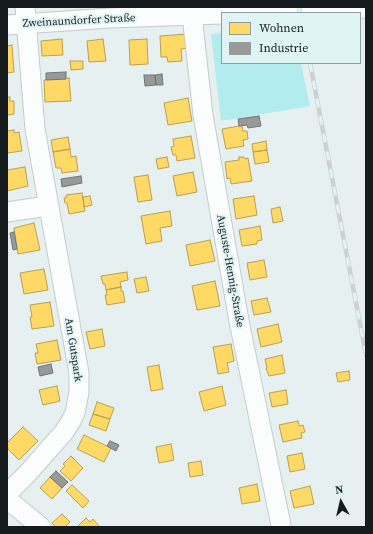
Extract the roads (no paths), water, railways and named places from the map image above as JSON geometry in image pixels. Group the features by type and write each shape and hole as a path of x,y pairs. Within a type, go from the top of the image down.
{"street":[{"path":"264,12 366,8"},
{"name":"Zweinaundorfer Straße","path":"7,25 26,16 110,18 221,14"},
{"name":"Auguste-Hennig-Straße","path":"192,15 203,115 239,321 281,525"},
{"name":"Am Gutspark","path":"7,494 28,474 64,432 73,417 78,403 79,392 79,373 34,129 26,16"},
{"path":"7,212 48,206"},
{"path":"7,499 41,527"}],"railway":[{"path":"299,7 300,12"},
{"path":"310,64 366,355"}]}
